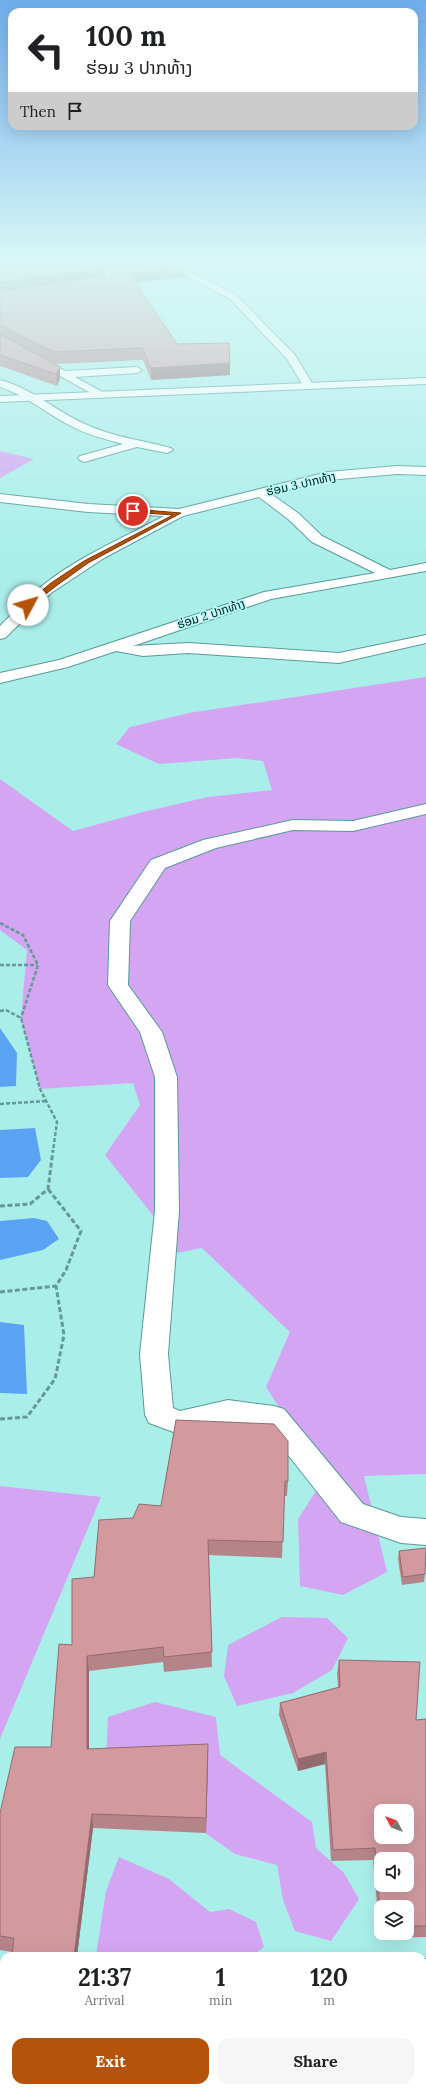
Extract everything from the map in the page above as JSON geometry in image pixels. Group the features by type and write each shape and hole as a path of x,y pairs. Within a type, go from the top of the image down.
{"street":[{"path":"42,362 100,395"},
{"path":"294,362 308,385"},
{"path":"65,374 137,370"},
{"path":"0,399 426,381"},
{"path":"0,383 25,392 81,426 136,444 167,450"},
{"path":"84,458 136,444"},
{"name":"ຮ່ອມ 3 ປາກທ້າງ","path":"0,635 28,605 54,584 86,562 179,513 263,494 328,476 397,470 426,471"},
{"path":"263,494 293,516 317,539 388,574"},
{"name":"ຮ່ອມ 3 ປາກທ້າງ","path":"0,498 88,508 179,513"},
{"name":"ຮ່ອມ 2 ປາກທ້າງ","path":"0,678 63,664 269,595 426,567"},
{"path":"111,648 143,651 188,648 340,658 426,639"},
{"path":"327,668 340,658"},
{"path":"426,809 353,826 293,825 210,844 158,864 120,921 118,985 151,1032 166,1077 167,1211 154,1354 159,1415 179,1423 228,1410 274,1416 352,1513 400,1530 426,1532"}],"path":[{"path":"0,923 24,935 38,965 21,1018 40,1089 56,1122 48,1189 30,1204 0,1206"},
{"path":"0,965 38,965"},
{"path":"0,1010 6,1010 21,1018"},
{"path":"0,1104 46,1101"},
{"path":"0,1419 27,1417 55,1379 64,1335 56,1286 66,1270 81,1232 48,1189"},
{"path":"0,1292 56,1286"}],"shaded area":[{"path":"0,451 34,459 0,478"},
{"path":"426,677 426,1474 364,1476 387,1572 343,1595 300,1586 298,1519 325,1477 266,1387 290,1332 202,1248 166,1255 163,1228 105,1155 140,1105 133,1083 40,1089 21,1018 27,950 0,930 0,779 73,831 143,812 208,797 272,790 263,761 237,758 159,764 116,744 130,727 189,713"},
{"path":"0,1486 101,1497 0,1739"},
{"path":"282,1617 327,1618 348,1638 332,1670 293,1693 237,1706 224,1676 228,1645"},
{"path":"155,1702 216,1717 220,1755 312,1822 316,1848 344,1873 359,1899 331,1941 295,1931 283,1900 277,1865 235,1854 106,1763 108,1717"},
{"path":"119,1857 169,1879 210,1912 229,1909 256,1922 264,1947 257,1952 97,1952 106,1891"}],"water":[{"path":"0,1028 17,1053 16,1086 0,1087"},
{"path":"35,1128 41,1160 28,1177 0,1178 0,1130"},
{"path":"34,1218 47,1221 59,1239 43,1250 0,1260 0,1221"},
{"path":"0,1322 24,1325 27,1394 0,1393"}],"building":[{"path":"20,362 50,362 60,367 56,374"},
{"path":"148,362 230,362 230,363 151,368"},
{"path":"176,1420 274,1424 288,1441 288,1481 285,1481 283,1542 208,1540 212,1652 164,1657 163,1647 87,1656 87,1749 208,1744 206,1818 92,1814 75,1952 12,1952 14,1938 0,1936 0,1813 15,1747 51,1747 59,1644 72,1645 72,1579 94,1577 99,1520 133,1518 139,1504 161,1506"},
{"path":"426,1548 425,1574 403,1577 399,1551"},
{"path":"339,1660 420,1662 416,1720 426,1719 426,1926 414,1926 414,1900 379,1900 378,1892 414,1892 414,1852 375,1852 375,1848 333,1850 326,1752 298,1759 280,1703 340,1687"}],"route":[{"path":"28,605 54,584 86,562 179,513 133,511"}]}
